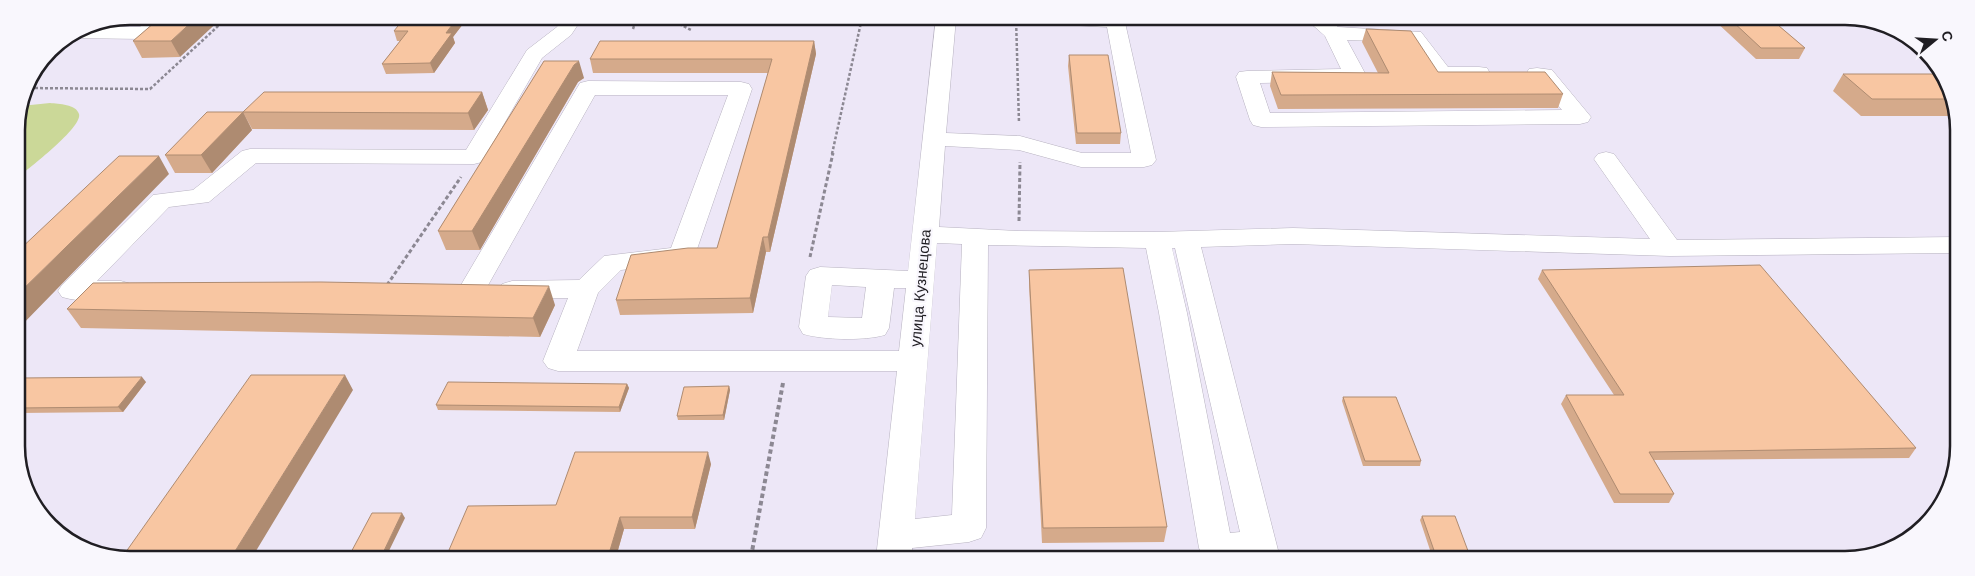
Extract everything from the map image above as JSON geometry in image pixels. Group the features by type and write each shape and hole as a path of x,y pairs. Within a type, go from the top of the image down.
{"street":[{"path":"91,33 145,32 153,25"},
{"path":"140,290 72,291 162,200 200,197 250,156 474,157 534,54 564,31 568,25"},
{"name":"улица Кузнецова","path":"895,546 945,25"},
{"path":"935,139 1020,144 1081,160 1144,160 1117,25"},
{"path":"1323,25 1333,34 1355,75 1247,77 1261,120 1580,117 1544,74 1442,73 1414,36 1333,34"},
{"path":"472,290 588,88 741,89 682,255 613,262 586,288 558,361 914,361"},
{"path":"1606,159 1670,248"},
{"path":"924,234 975,237 1156,240 1293,236 1670,248 1950,244"},
{"path":"895,546 969,528 975,237"},
{"path":"1156,240 1173,313 1216,548 1250,551"},
{"path":"1186,240 1262,551"},
{"path":"882,278 921,280"},
{"path":"443,290 586,288"}],"path":[{"path":"34,88 150,89 219,25"},
{"path":"633,29 634,25"},
{"path":"681,25 691,30"},
{"path":"384,290 474,157"}],"green space":[{"path":"50,103 67,105 74,108 79,114 73,128 64,138 25,171 25,123 28,105"}],"building":[{"path":"152,25 188,25 171,41 133,41"},
{"path":"399,25 452,25 446,33 452,33 430,63 382,64 408,31 394,31"},
{"path":"1736,25 1778,25 1805,48 1761,48"},
{"path":"1366,29 1411,31 1438,72 1545,72 1563,94 1281,95 1272,72 1389,73"},
{"path":"600,41 814,41 768,237 763,237 750,298 616,300 631,255 688,248 717,248 772,59 590,59"},
{"path":"1069,55 1108,55 1121,133 1077,133"},
{"path":"544,61 579,61 574,65 472,231 438,231"},
{"path":"1843,74 1933,74 1945,99 1872,99"},
{"path":"264,92 482,92 468,113 243,112"},
{"path":"207,112 243,112 201,155 165,155"},
{"path":"119,156 159,156 25,287 25,244"},
{"path":"1760,265 1916,448 1649,452 1674,494 1620,494 1566,395 1624,395 1542,270"},
{"path":"1123,268 1167,527 1043,528 1029,270"},
{"path":"321,282 549,286 533,318 67,309 93,283"},
{"path":"251,375 345,375 235,551 127,551"},
{"path":"142,377 118,407 25,408 25,378"},
{"path":"448,382 627,384 619,407 436,405"},
{"path":"729,386 723,415 677,416 684,387"},
{"path":"1343,397 1396,397 1421,461 1365,461"},
{"path":"575,452 708,452 692,517 620,517 610,551 449,551 468,506 556,505"},
{"path":"372,513 402,513 384,551 352,551"},
{"path":"1422,516 1455,516 1468,551 1434,551"}]}
